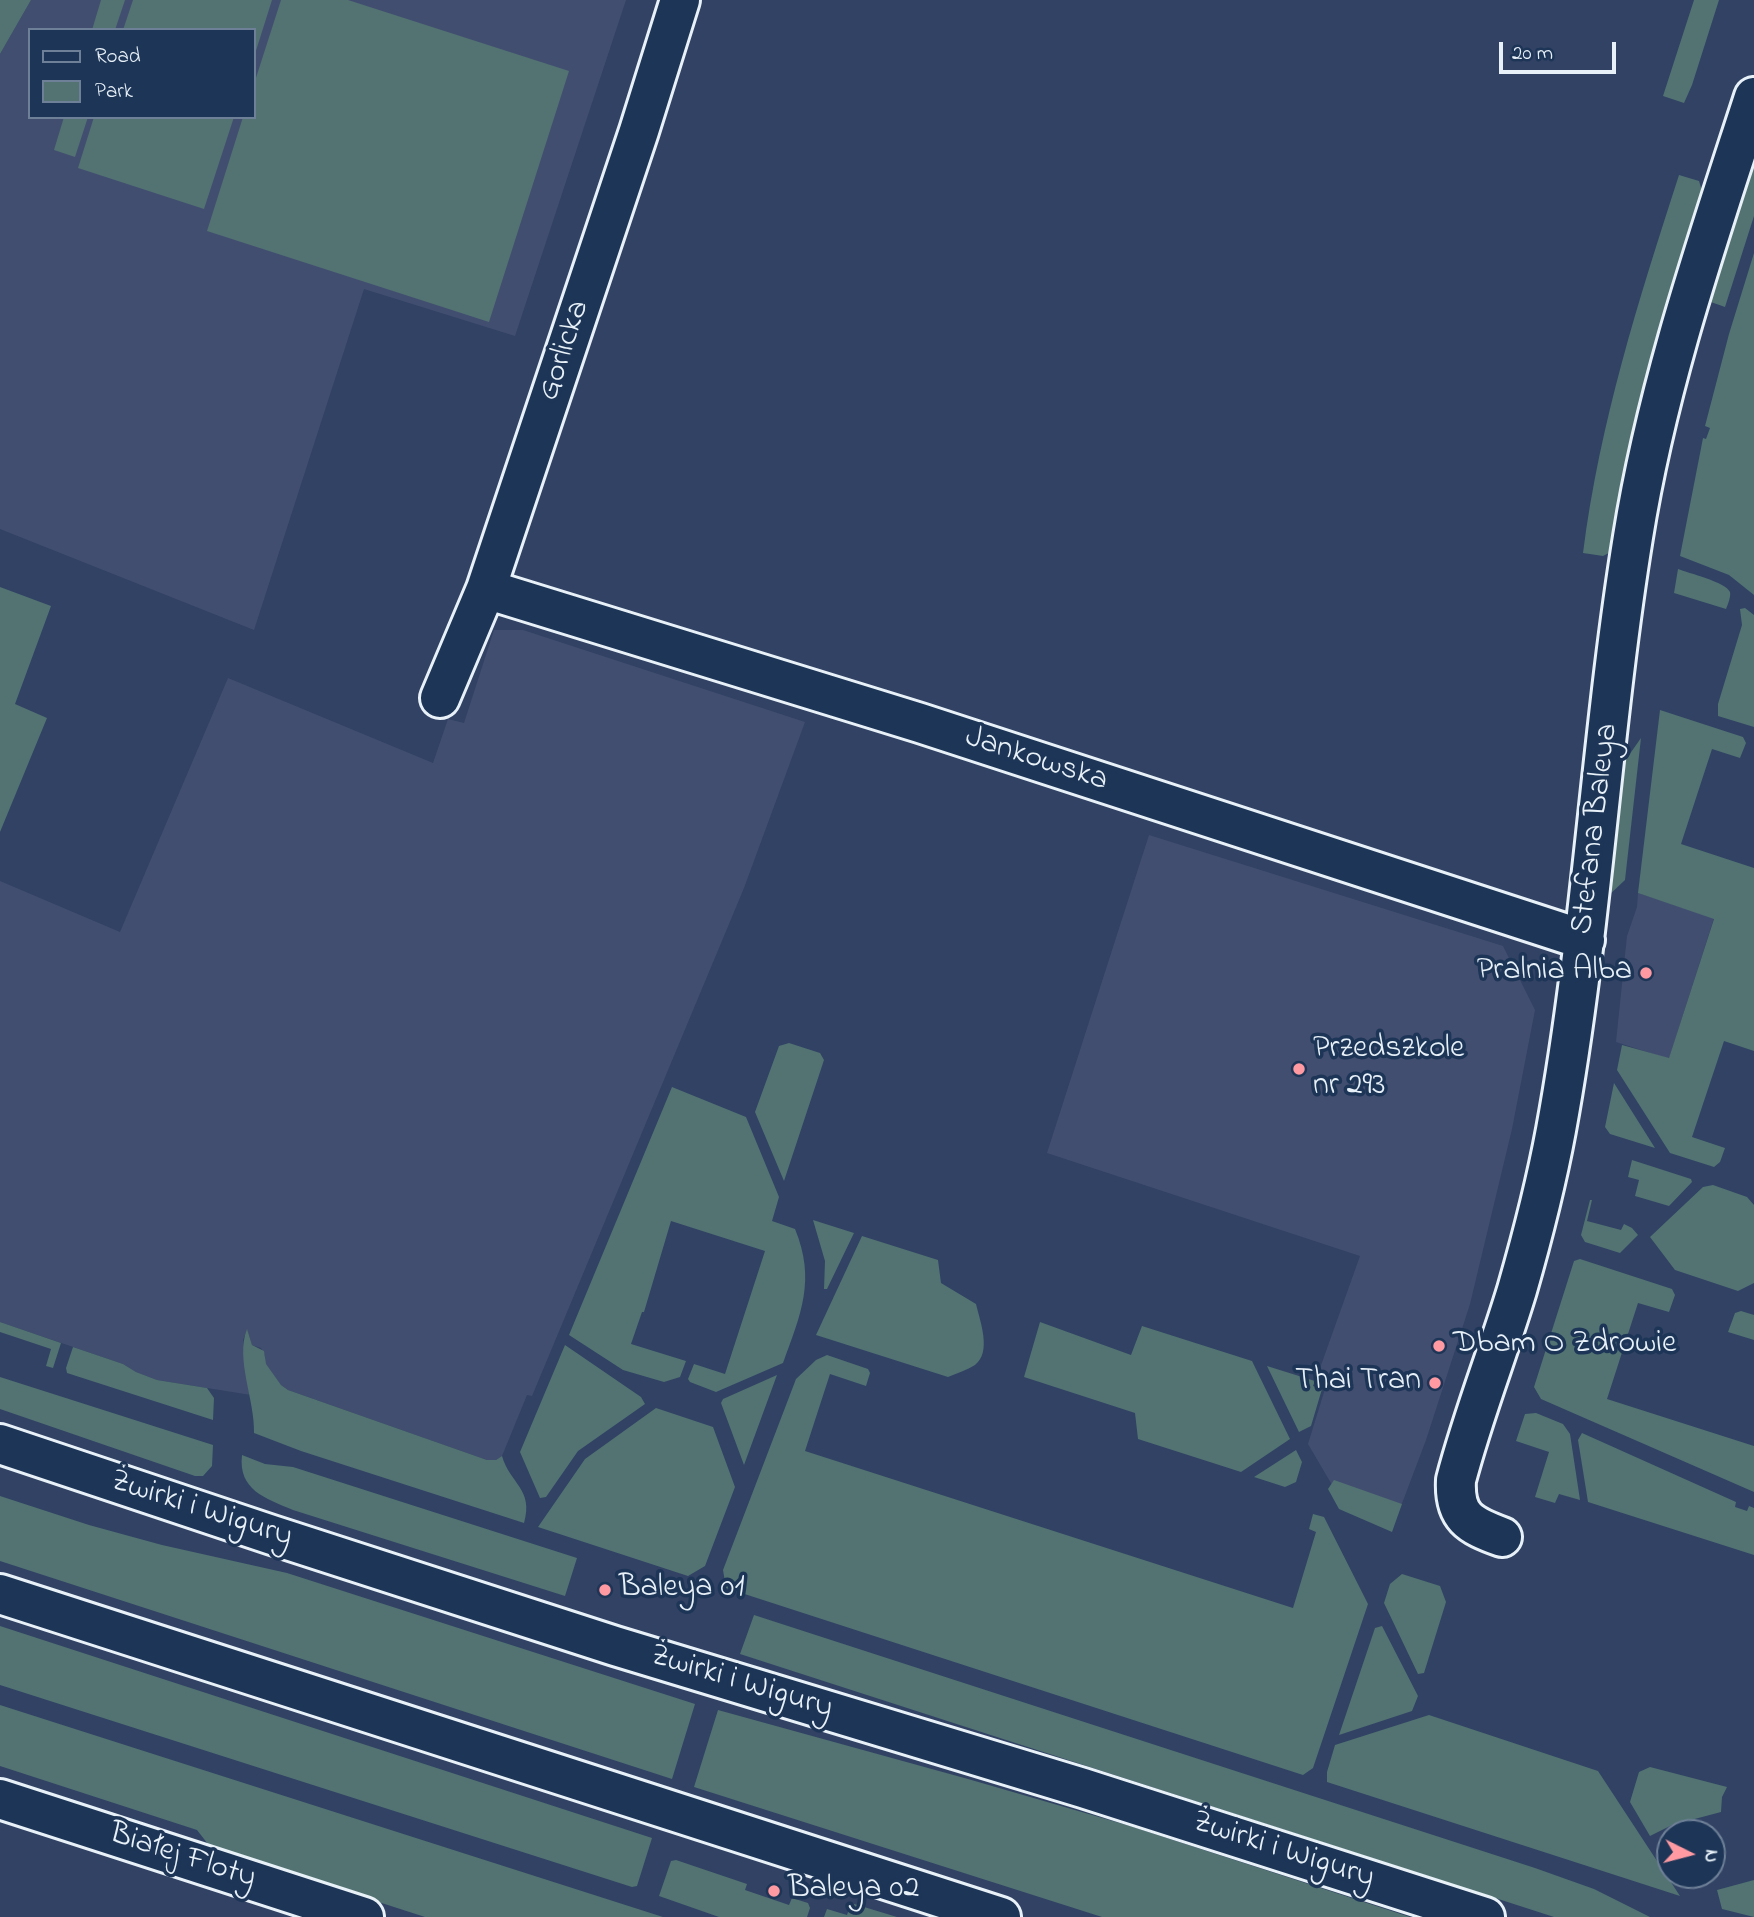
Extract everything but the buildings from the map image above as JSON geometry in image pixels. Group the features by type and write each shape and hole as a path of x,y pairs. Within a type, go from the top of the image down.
{"street":[{"name":"Gorlicka","path":"440,698 486,589 680,0"},
{"name":"Stefana Baleya","path":"1502,1537 1471,1525 1463,1516 1455,1494 1456,1480 1517,1289 1544,1182 1566,1076 1622,617 1643,481 1674,352 1754,97"},
{"name":"Jankowska","path":"486,589 920,723 1584,940"},
{"name":"Żwirki i Wigury","path":"0,1444 615,1646 1096,1791 1485,1917"},
{"path":"0,1594 1001,1917"},
{"name":"Białej Floty","path":"0,1799 364,1917"}],"shaded area":[{"path":"31,0 626,0 515,336 364,289 254,630 0,529 0,54"},
{"path":"494,630 523,630 805,722 744,888 532,1396 527,1395 502,1456 496,1460 487,1460 288,1390 265,1364 265,1355 261,1348 252,1345 247,1330 243,1340 251,1395 157,1380 123,1364 0,1322 0,881 120,932 228,678 433,763 448,719 464,723"},
{"name":"Przedszkole nr 293","path":"1149,835 1503,946 1535,1010 1512,1129 1470,1304 1426,1440 1398,1514 1335,1490 1308,1444 1325,1389 1314,1385 1360,1256 1047,1153"},
{"path":"1638,893 1714,918 1669,1059 1616,1042 1627,936 1637,907"}],"green space":[{"path":"0,0 31,0 0,54"},
{"path":"101,0 125,0 116,28 93,28"},
{"path":"133,0 272,0 256,51 256,28 124,28"},
{"path":"281,0 348,0 569,71 489,322 207,231 242,119 256,119 256,78"},
{"path":"1694,0 1719,0 1684,103 1663,96"},
{"path":"63,119 87,119 75,157 54,150"},
{"path":"93,119 233,119 204,209 78,168"},
{"path":"1751,163 1754,164 1754,216 1725,307 1708,301"},
{"path":"1679,175 1699,181 1703,194 1611,552 1603,556 1583,553 1599,456 1610,409 1635,316"},
{"path":"1754,253 1754,595 1729,575 1680,556 1703,438 1706,439 1710,428 1705,426"},
{"path":"1678,569 1727,588 1730,594 1726,609 1674,593"},
{"path":"0,587 51,606 15,704 47,718 0,832"},
{"path":"1745,608 1754,615 1754,727 1718,716 1718,704 1742,625 1740,609"},
{"path":"1660,710 1743,737 1746,743 1740,758 1712,749 1681,844 1754,868 1754,1051 1724,1041 1692,1137 1725,1148 1720,1162 1714,1167 1670,1153 1617,1070 1622,1045 1669,1058 1714,919 1638,893"},
{"path":"1641,738 1625,880 1607,897 1622,765"},
{"path":"789,1043 820,1053 824,1060 784,1181 755,1112 779,1046"},
{"path":"1614,1083 1655,1148 1610,1134 1605,1127"},
{"path":"672,1087 746,1117 779,1197 772,1221 795,1229 805,1265 804,1297 783,1363 716,1392 688,1379 694,1364 725,1374 765,1251 671,1221 644,1312 631,1344 686,1361 680,1377 664,1382 623,1370 569,1335"},
{"path":"1632,1160 1691,1179 1692,1182 1669,1206 1635,1196 1639,1180 1628,1177"},
{"path":"1713,1185 1747,1197 1754,1205 1754,1283 1738,1291 1675,1270 1650,1237 1703,1187"},
{"path":"1590,1200 1587,1221 1621,1230 1624,1224 1638,1235 1620,1253 1585,1242 1581,1235"},
{"path":"813,1220 854,1233 827,1289 824,1289 825,1261"},
{"path":"862,1236 938,1260 941,1283 976,1304 984,1344 980,1359 975,1365 948,1377 816,1335"},
{"path":"1580,1259 1672,1289 1675,1295 1669,1312 1638,1303 1607,1399 1754,1446 1754,1492 1541,1399 1534,1387 1574,1261"},
{"path":"1741,1311 1754,1315 1754,1340 1728,1332 1735,1313"},
{"path":"0,1322 61,1343 53,1368 46,1366 51,1349 0,1332"},
{"path":"1040,1322 1131,1355 1142,1326 1252,1361 1290,1439 1241,1472 1138,1439 1135,1413 1024,1377"},
{"path":"247,1329 252,1345 264,1351 266,1364 281,1385 288,1390 487,1460 496,1460 502,1456 524,1494 524,1523 301,1451 254,1433 243,1353"},
{"path":"565,1345 641,1397 645,1404 578,1451 546,1497 540,1498 520,1452"},
{"path":"73,1347 123,1364 157,1380 207,1388 214,1398 213,1420 67,1373"},
{"path":"827,1355 868,1369 870,1373 866,1386 830,1374 805,1451 1293,1608 1316,1532 1309,1529 1313,1514 1324,1517 1368,1604 1313,1768 1303,1775 726,1588 723,1570 796,1379 816,1360"},
{"path":"1267,1366 1315,1381 1313,1386 1322,1389 1311,1426 1299,1432"},
{"path":"777,1375 744,1465 721,1403 723,1399"},
{"path":"0,1377 213,1445 212,1466 203,1476 195,1476 0,1409"},
{"path":"656,1408 713,1427 735,1487 705,1566 688,1576 538,1527 585,1459"},
{"path":"1536,1413 1563,1424 1570,1434 1580,1500 1559,1494 1555,1503 1535,1497 1549,1452 1516,1441 1525,1414"},
{"path":"1582,1433 1736,1502 1735,1507 1747,1511 1749,1506 1754,1508 1754,1555 1588,1502 1578,1440"},
{"path":"1296,1450 1302,1462 1296,1482 1285,1487 1254,1477"},
{"path":"242,1455 265,1464 293,1467 577,1558 565,1596 283,1506 264,1497 249,1485 244,1477"},
{"path":"1334,1480 1402,1504 1392,1532 1339,1509 1328,1489"},
{"path":"0,1496 162,1545 287,1573 695,1704 672,1779 0,1561"},
{"path":"1402,1574 1440,1586 1446,1602 1424,1673 1418,1674 1384,1603 1390,1584"},
{"path":"754,1615 1535,1868 1594,1889 1650,1917 1554,1917 740,1654"},
{"path":"0,1626 652,1838 637,1886 632,1887 0,1685"},
{"path":"1382,1626 1418,1696 1412,1711 1339,1735 1375,1628"},
{"path":"0,1705 663,1917 425,1917 211,1848 197,1830 0,1766"},
{"path":"718,1710 1130,1826 1410,1917 1102,1917 694,1787"},
{"path":"1429,1715 1598,1771 1656,1859 1656,1888 1327,1782 1327,1772 1335,1745"},
{"path":"1650,1767 1727,1787 1722,1797 1721,1812 1695,1819 1656,1819 1656,1833 1650,1836 1630,1802 1639,1772"},
{"path":"676,1860 747,1884 745,1890 789,1905 792,1898 808,1903 810,1908 807,1917 719,1917 659,1896 671,1861"},
{"path":"1754,1880 1754,1917 1722,1909 1717,1890"},
{"path":"1658,1889 1675,1889 1680,1896"},
{"path":"851,1903 897,1917 824,1917 827,1909 847,1915"}],"place":[{"name":"Pralnia Alba","path":"1646,973"},
{"name":"Przedszkole nr 293","path":"1299,1069"},
{"name":"Dbam O Zdrowie","path":"1439,1346"},
{"name":"Thai Tran","path":"1435,1383"},
{"name":"Baleya 01","path":"605,1590"},
{"name":"Baleya 02","path":"774,1891"}]}
